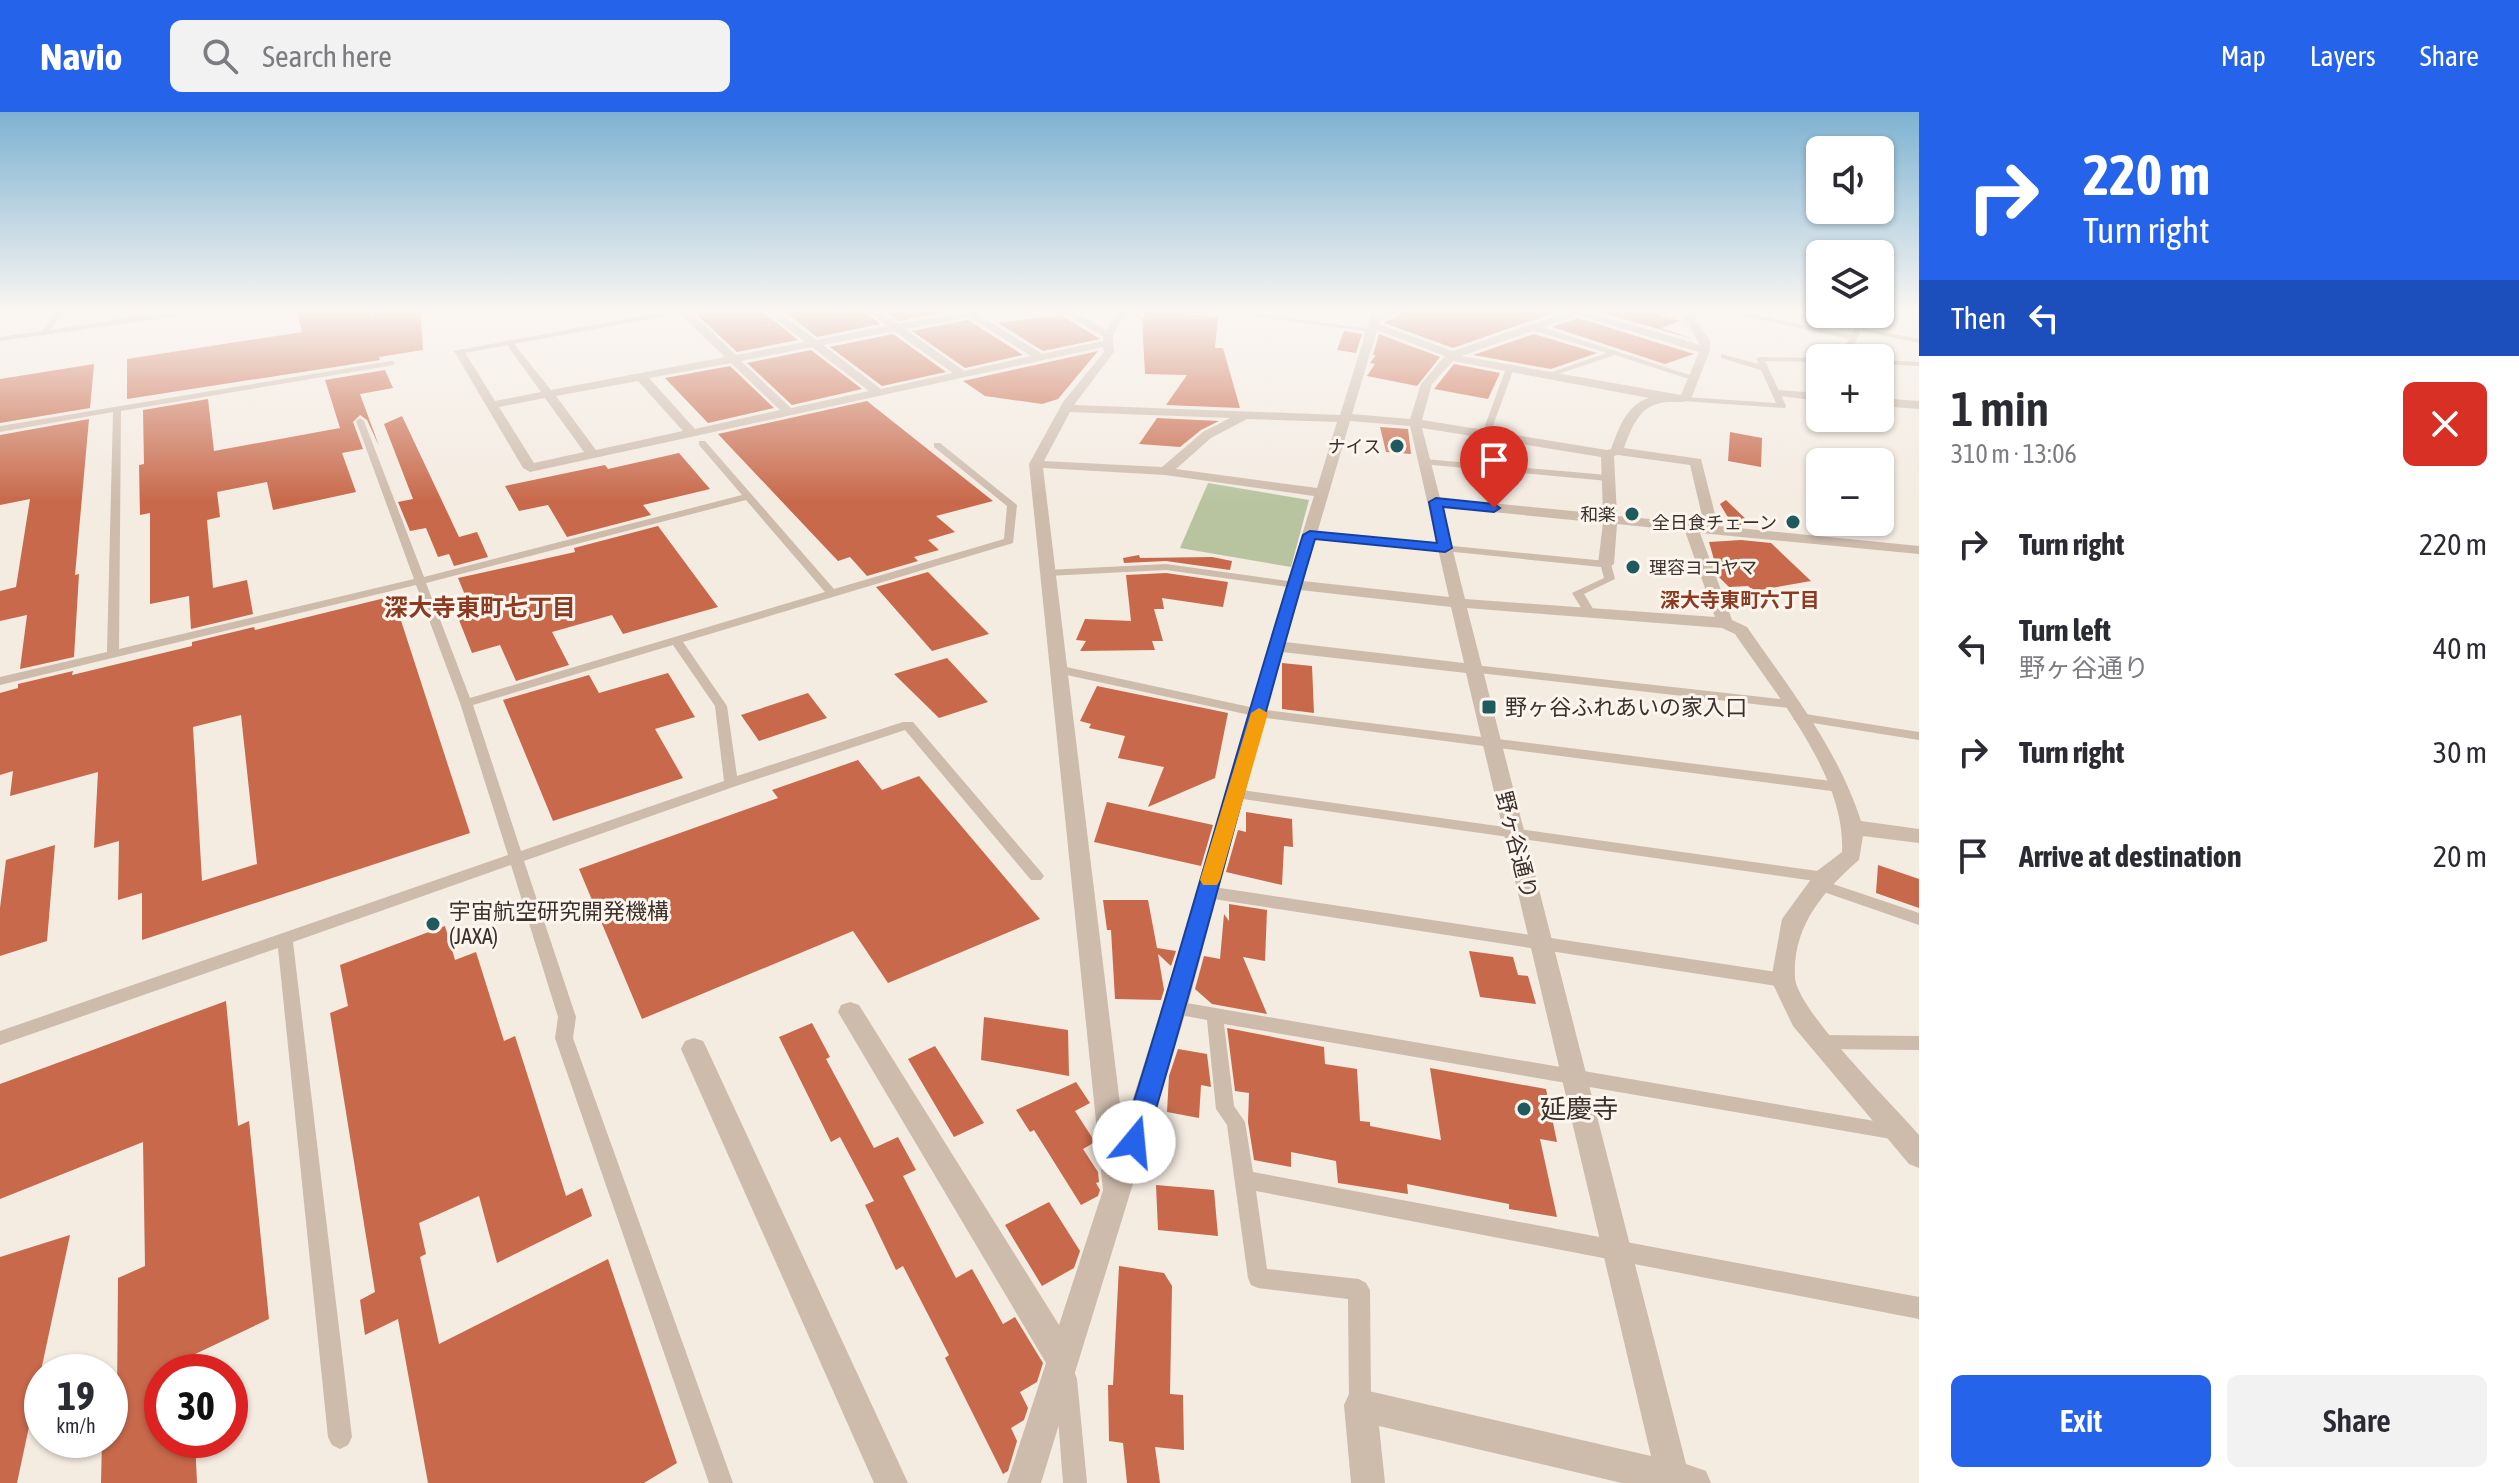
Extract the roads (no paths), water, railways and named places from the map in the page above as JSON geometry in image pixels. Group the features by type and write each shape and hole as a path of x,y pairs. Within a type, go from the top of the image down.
{"street":[{"path":"472,373 530,468 972,373"},
{"path":"533,373 592,454"},
{"path":"492,405 662,373"},
{"path":"749,373 789,412"},
{"path":"852,373 879,393"},
{"path":"1093,373 1066,408 1036,464 1117,1195"},
{"path":"1024,1483 1175,1008 1259,713 1275,646 1359,373"},
{"name":"野ヶ谷通り","path":"1433,373 1427,379 1415,423 1616,1250 1680,1481"},
{"path":"1540,373 1685,399 1694,373"},
{"path":"641,377 692,433"},
{"path":"1777,393 1806,396"},
{"path":"1606,564 1610,520 1608,478 1612,452 1629,416 1648,400 1664,397"},
{"path":"1894,403 1919,405"},
{"path":"1066,408 1415,423 1696,462 1702,528 1725,623"},
{"path":"1165,471 1207,435 1247,414"},
{"path":"1036,464 1165,471 1324,493"},
{"path":"1436,502 1919,550"},
{"path":"1295,585 1459,603 1725,623 1741,631 1795,711 1839,787 1853,827 1852,855 1822,881 1790,925 1783,980 1802,1019 1919,1155"},
{"path":"1275,646 1474,669"},
{"path":"1853,827 1919,836"},
{"path":"850,1012 1064,1363"},
{"path":"694,1049 891,1483"},
{"path":"1368,1483 1360,1405 1680,1481"}],"lane":[{"path":"0,429 332,373"},
{"path":"1486,434 1508,373"},
{"path":"1552,375 1558,373"},
{"path":"1679,373 1692,377"},
{"path":"1685,399 1782,406 1765,373"},
{"path":"113,654 117,409"},
{"path":"360,421 466,703 567,1017 564,1038 721,1483"},
{"path":"702,443 831,592"},
{"path":"466,703 1009,541 1012,505 937,445"},
{"path":"1424,462 1608,478"},
{"path":"0,681 420,581 748,496"},
{"path":"1310,535 1606,564 1610,579 1578,593 1589,612"},
{"path":"1047,573 1166,567 1295,585"},
{"path":"677,642 721,706 731,783"},
{"path":"1057,669 1259,713 1839,787"},
{"path":"1474,669 1795,711 1919,736"},
{"path":"0,1038 731,783 908,725 1036,876"},
{"path":"1234,794 1822,881 1919,919"},
{"path":"1207,892 1783,980"},
{"path":"285,940 340,1437"},
{"path":"1175,1008 1898,1132"},
{"path":"1215,1017 1225,1109 1236,1122 1258,1278 1359,1290 1360,1405"},
{"path":"1821,1042 1919,1043"},
{"path":"1246,1180 1919,1308"},
{"path":"1064,1363 1075,1483"}],"place":[{"name":"ナイス","path":"1397,446"},
{"name":"和楽","path":"1632,514"},
{"name":"全日食チェーン","path":"1793,522"},
{"name":"理容ヨコヤマ","path":"1633,567"},
{"name":"野ヶ谷ふれあいの家入口","path":"1489,707"},
{"name":"宇宙航空研究開発機構 (JAXA)","path":"433,924"},
{"name":"延慶寺","path":"1524,1109"}],"district":[{"name":"深大寺東町六丁目","path":"1740,599"},
{"name":"深大寺東町七丁目","path":"480,607"}]}
